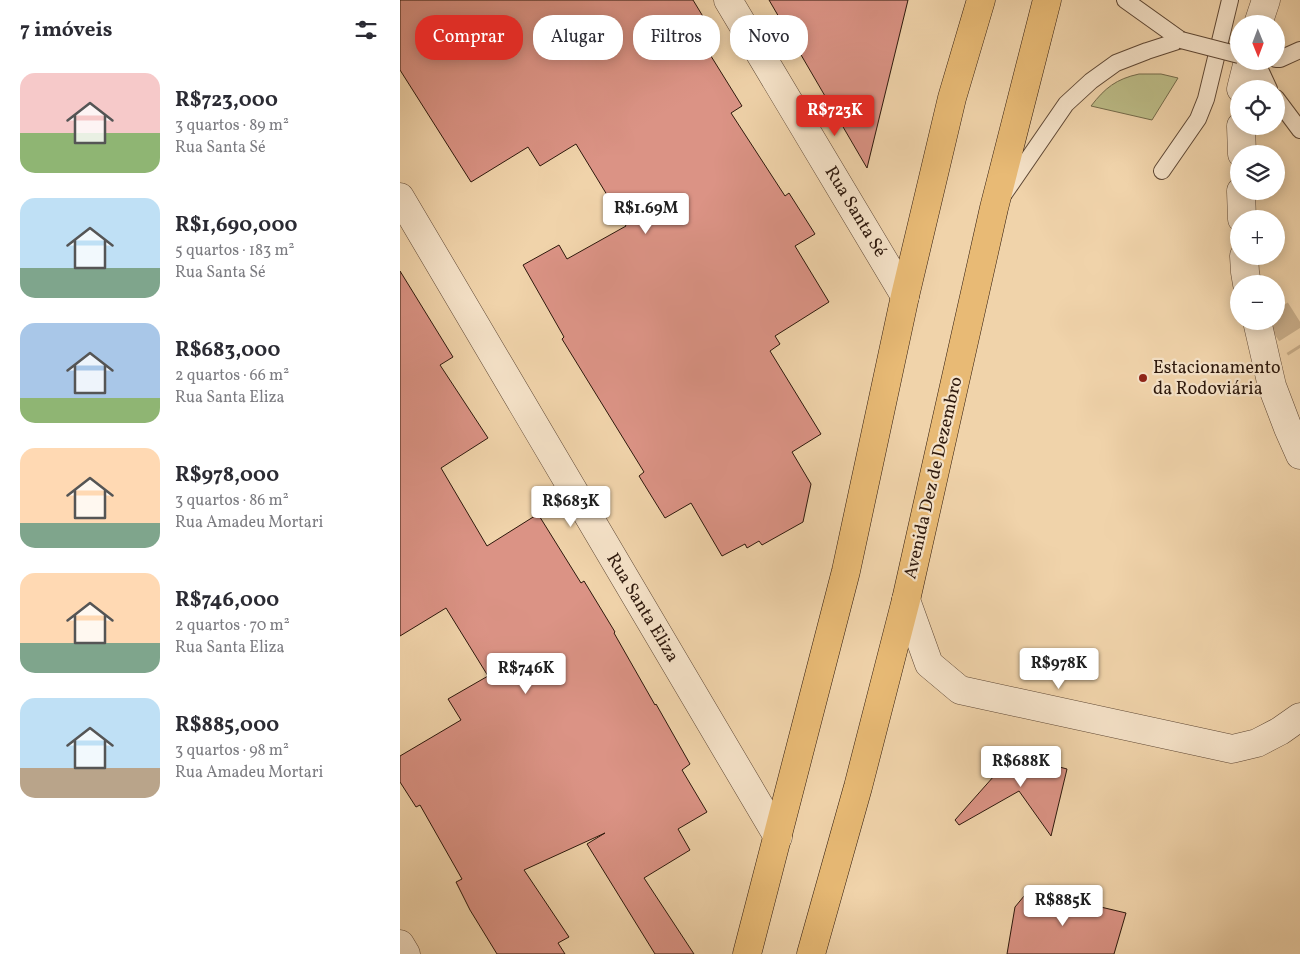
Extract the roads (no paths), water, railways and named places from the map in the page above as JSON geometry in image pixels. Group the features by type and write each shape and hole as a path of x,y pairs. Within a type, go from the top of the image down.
{"highway":[{"path":"747,954 846,570 952,98 981,0"},
{"name":"Avenida Dez de Dezembro","path":"811,954 858,787 906,600 994,208 1047,0"}],"street":[{"name":"Rua Santa Sé","path":"728,0 906,296"},
{"path":"1261,15 1266,0"},
{"name":"Rua Santa Eliza","path":"400,197 778,837"},
{"path":"1259,330 1272,386 1300,455"},
{"path":"906,600 929,664 960,690 1232,749 1257,743 1280,731 1300,717"},
{"path":"400,944 406,954"}],"lane":[{"path":"1125,0 1181,40 1230,53"},
{"path":"1162,171 1198,119 1206,99 1230,0"},
{"path":"994,208 1066,104 1091,81 1116,63 1181,40"},
{"path":"1285,57 1300,50"},
{"path":"1285,110 1300,130"}],"tunnel":[{"path":"1285,324 1300,348"}],"place":[{"name":"Estacionamento da Rodoviária","path":"1143,378"}]}
